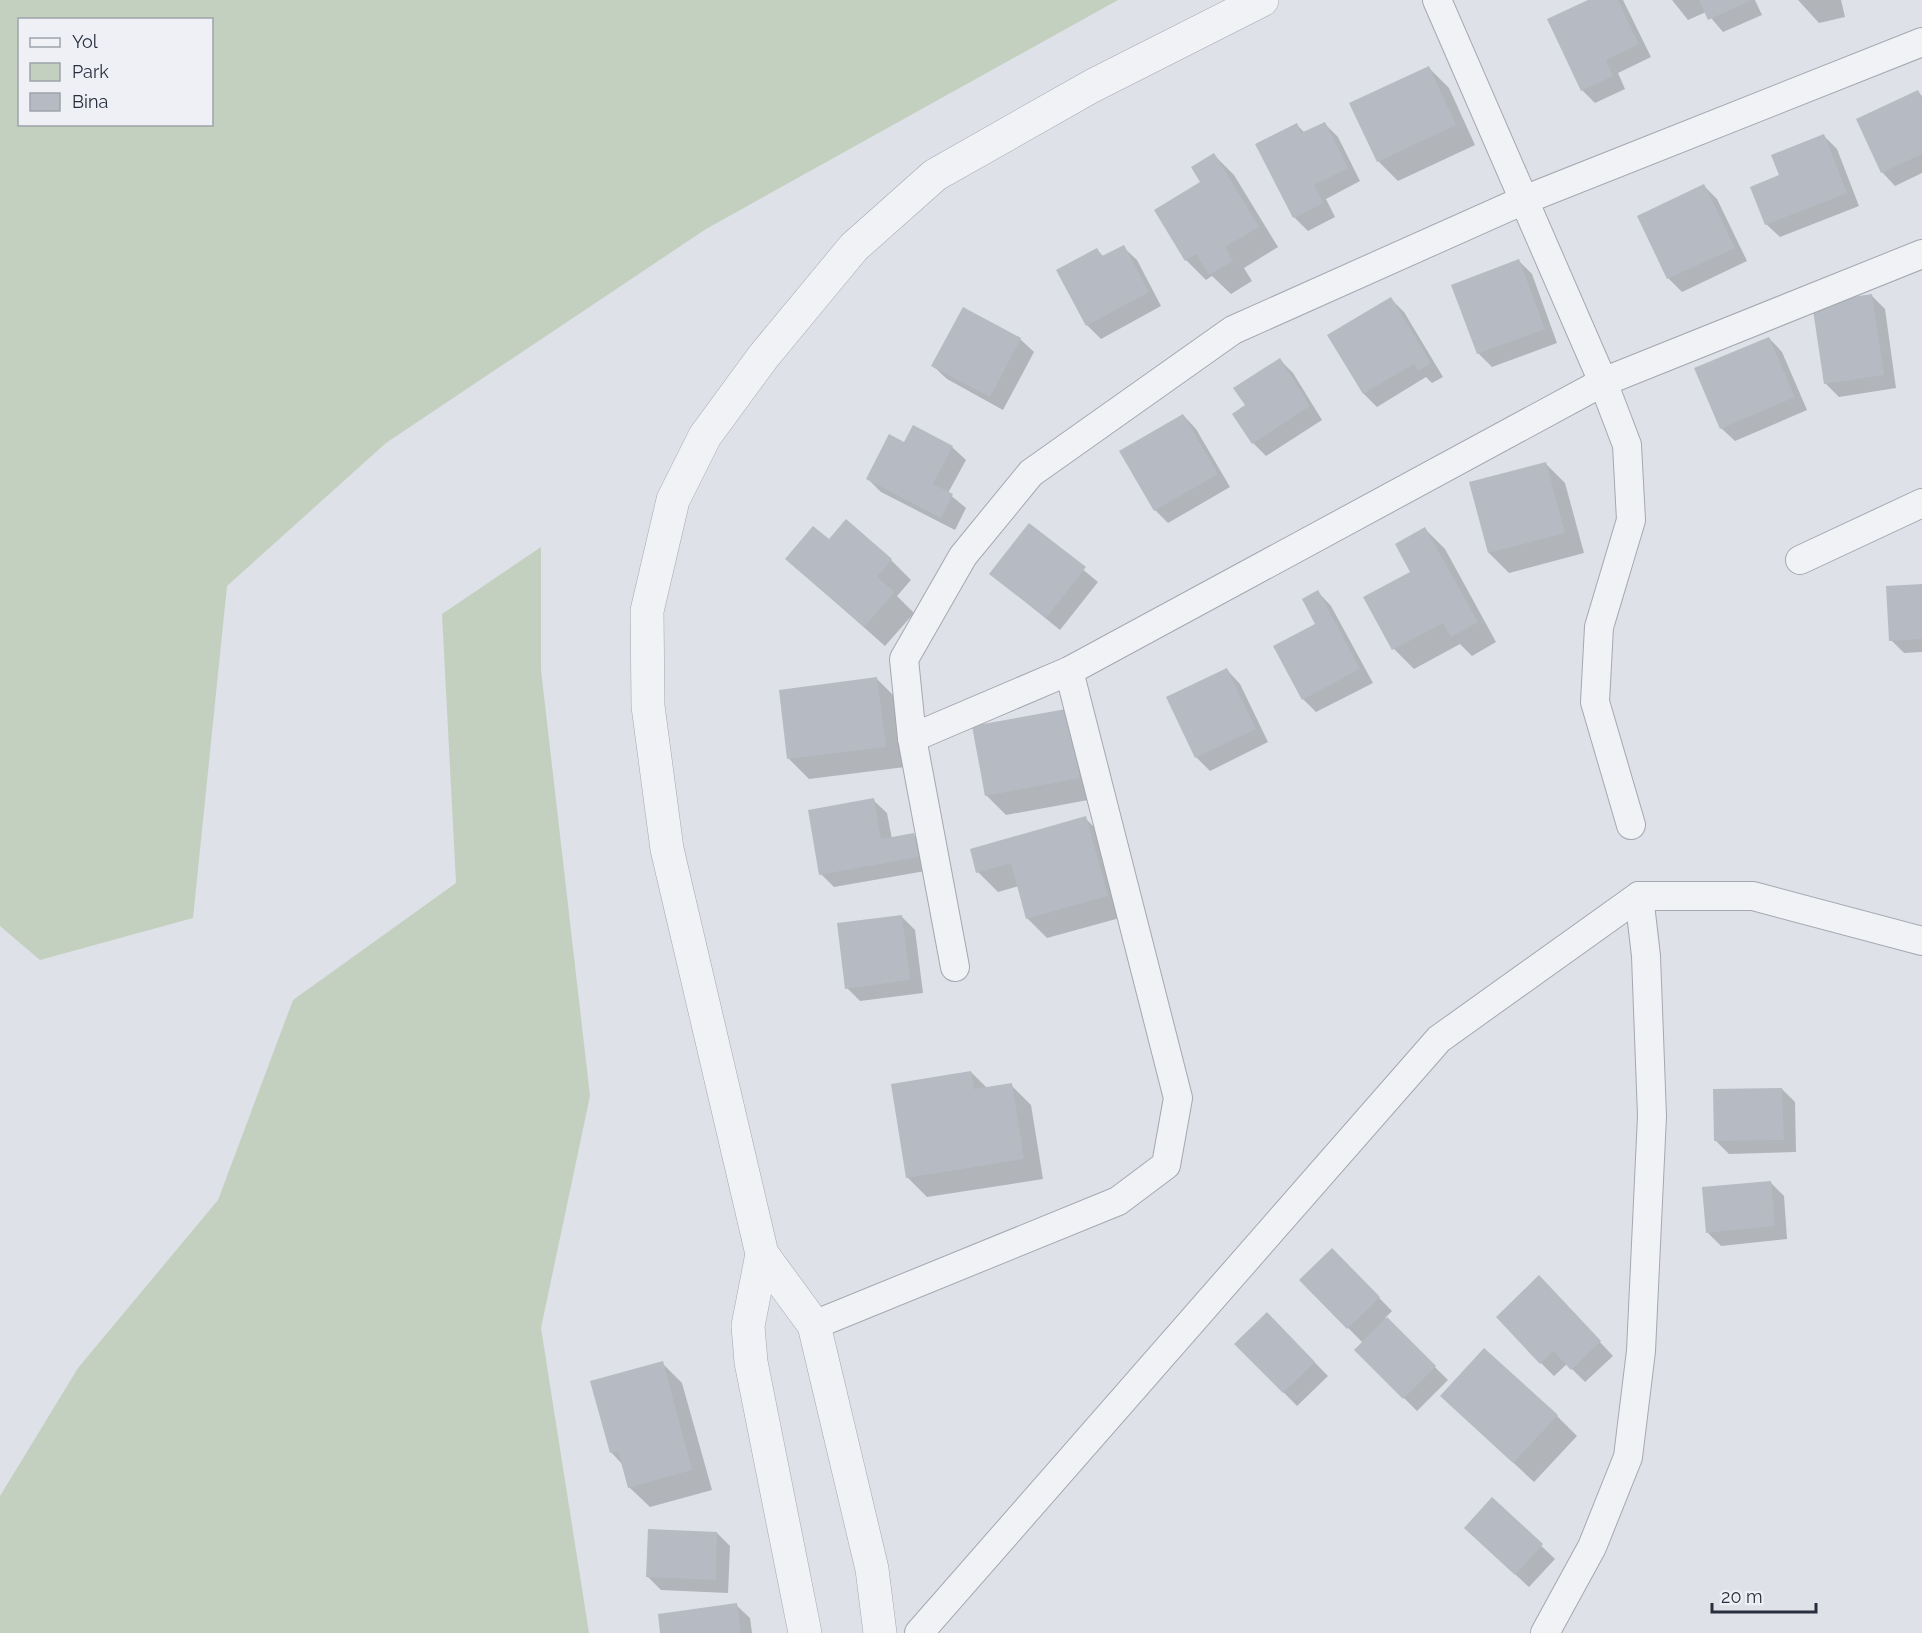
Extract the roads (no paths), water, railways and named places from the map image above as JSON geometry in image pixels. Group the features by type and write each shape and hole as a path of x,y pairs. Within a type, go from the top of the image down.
{"street":[{"path":"880,1633 872,1569 814,1325 762,1254 668,849 648,706 647,611 672,500 705,435 763,357 854,247 935,175 1092,86 1262,0"},
{"path":"1437,0 1603,382 1627,445 1631,520 1599,627 1595,702 1631,825"},
{"path":"955,967 912,738 904,659 963,556 1030,472 1233,330 1524,200 1922,42"},
{"path":"912,738 1070,671 1603,382 1922,254"},
{"path":"1800,560 1922,503"},
{"path":"814,1325 1118,1201 1166,1165 1178,1098 1070,671"},
{"path":"1545,1633 1592,1547 1628,1457 1638,1374 1652,1116 1646,956 1639,896"},
{"path":"919,1633 1439,1039 1639,896 1753,896 1922,941"},
{"path":"762,1254 748,1326 751,1362 805,1633"}]}
